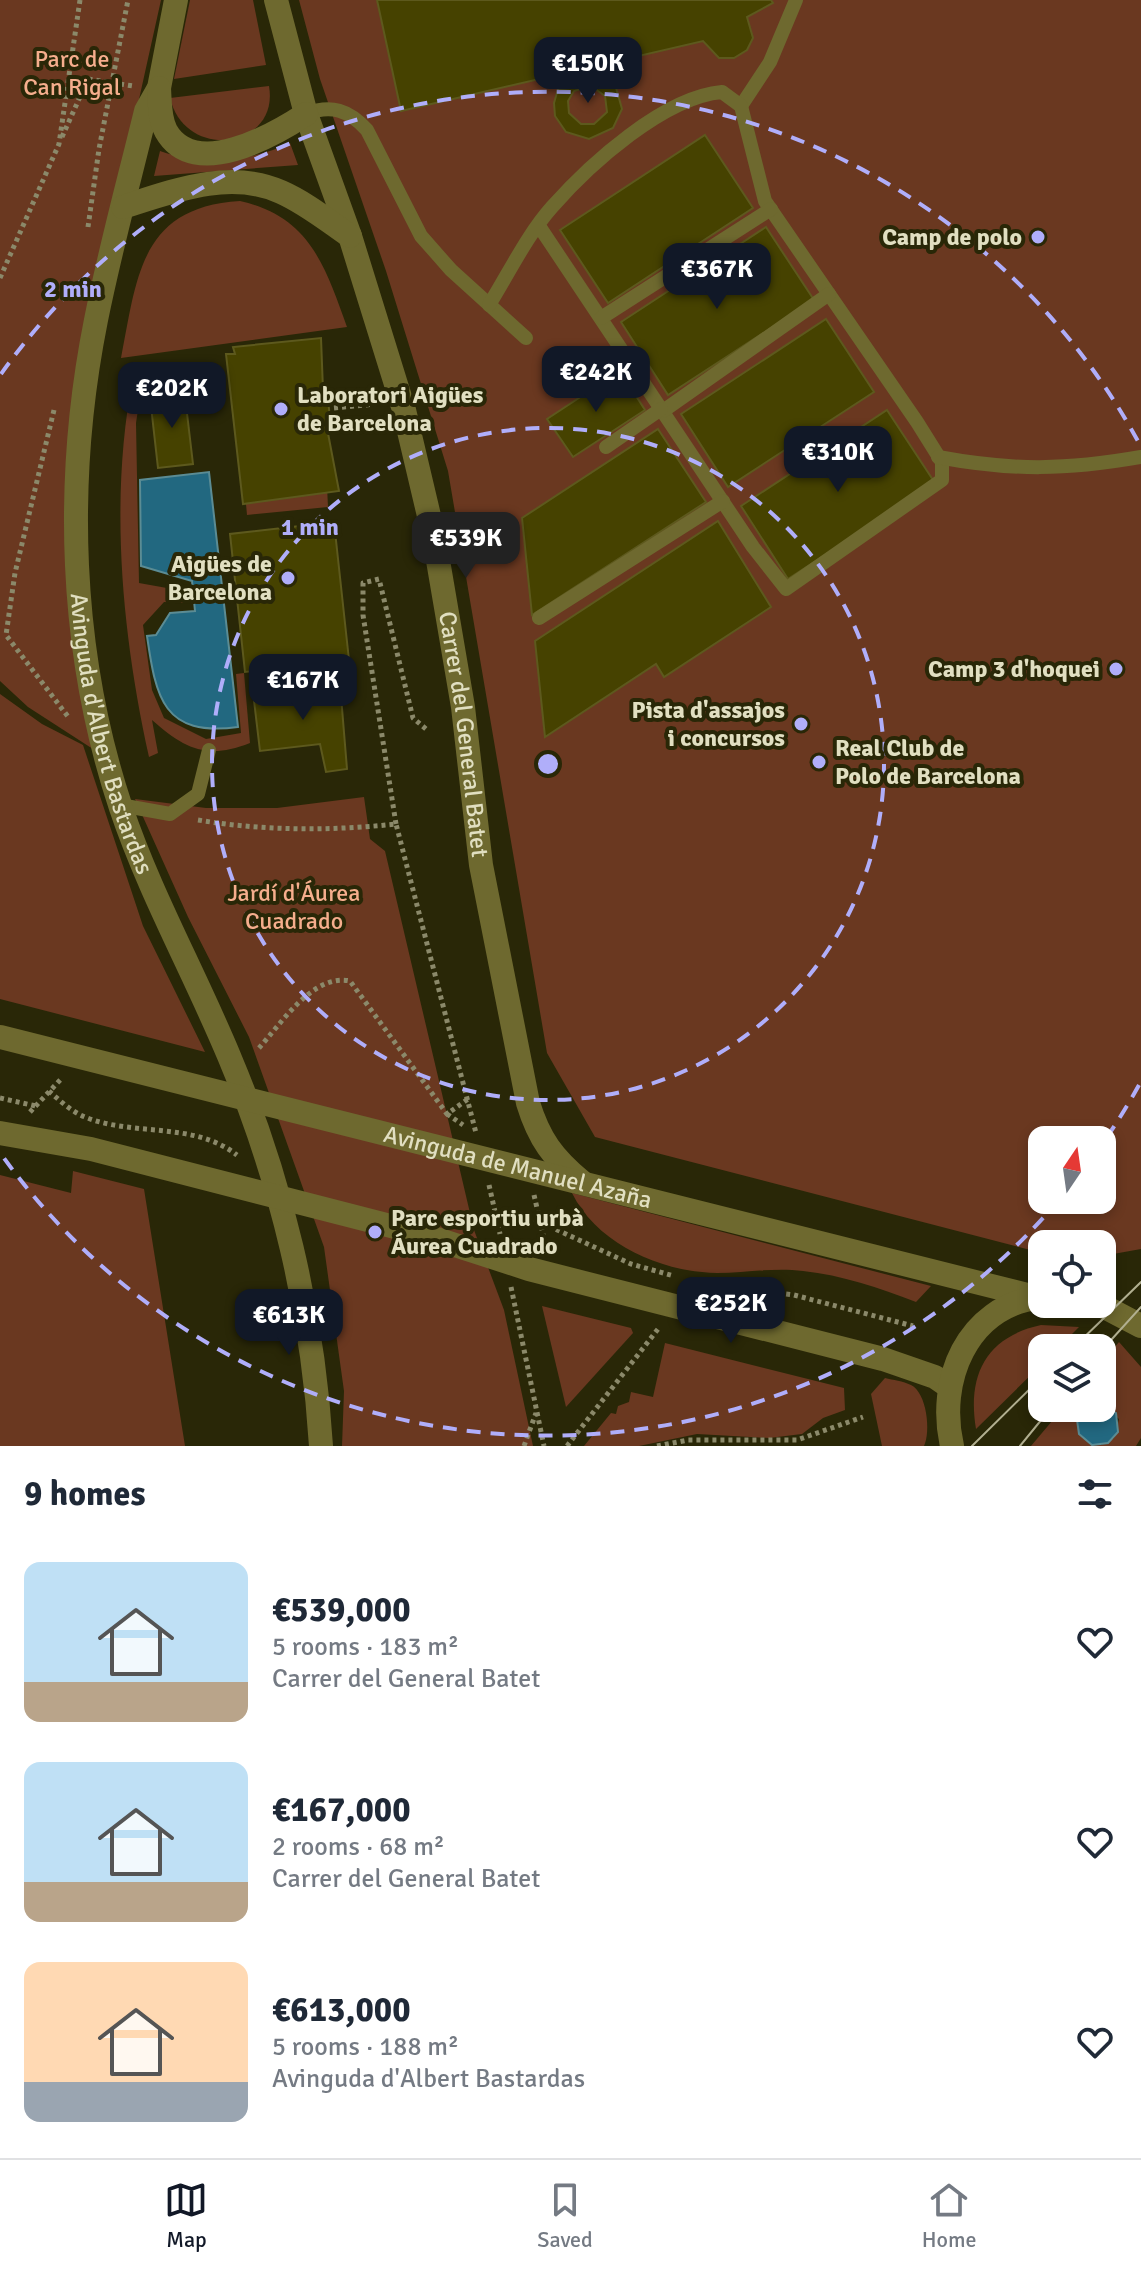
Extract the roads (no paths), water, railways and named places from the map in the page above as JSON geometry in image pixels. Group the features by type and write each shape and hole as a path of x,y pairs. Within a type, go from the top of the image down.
{"street":[{"name":"Avinguda d'Albert Bastardas","path":"176,0 151,88 96,321 81,415 76,550 86,659 120,805 143,869 228,1053 275,1184 310,1335 321,1446"},
{"name":"Carrer del General Batet","path":"276,0 306,114 350,236 404,410 434,537 463,707 483,880 528,1103 538,1134 555,1159 582,1182"},
{"path":"151,88 165,129 174,141 212,153 253,145 306,114"},
{"path":"123,207 196,186 254,183 281,192 350,236"},
{"name":"Avinguda de Manuel Azaña","path":"0,1037 137,1071 495,1169 582,1182 1028,1299"},
{"path":"0,1133 27,1130 418,1233 519,1273 883,1359 935,1377 948,1386"},
{"path":"952,1446 946,1417 948,1386 967,1341 1010,1306 1028,1304"},
{"path":"1116,1317 1141,1326"}],"lane":[{"path":"741,106 770,62 796,0"},
{"path":"489,305 539,226 551,208 608,155 668,109 707,94 722,92 741,106 765,201 938,457 942,480 786,589 723,501 539,226"},
{"path":"306,114 321,108 339,109 361,123 421,236 451,270 526,338"},
{"path":"601,318 771,209"},
{"path":"606,447 829,294"},
{"path":"938,457 996,468 1080,468 1141,457"},
{"path":"539,618 723,501"},
{"path":"120,805 170,814 198,794 209,750"}],"water":[{"path":"209,472 238,727 213,729 193,726 179,719 168,708 154,678 147,636 156,635 170,613 195,611 192,581 141,566 140,480"},
{"path":"1116,1413 1118,1432 1108,1443 1092,1445 1079,1434 1077,1422 1116,1422"}],"tram line":[{"path":"1087,1334 1141,1282"},
{"path":"1116,1335 1141,1307"},
{"path":"972,1446 1028,1391"},
{"path":"1020,1446 1040,1422"}],"place":[{"name":"Camp de polo","path":"1038,237"},
{"name":"Laboratori Aigües de Barcelona","path":"281,409"},
{"name":"Aigües de Barcelona","path":"288,578"},
{"name":"Camp 3 d'hoquei","path":"1116,669"},
{"name":"Pista d'assajos i concursos","path":"801,724"},
{"name":"Real Club de Polo de Barcelona","path":"819,762"},
{"name":"Parc esportiu urbà Áurea Cuadrado","path":"375,1232"}],"park label":[{"name":"Parc de Can Rigal","path":"72,73"},
{"name":"Jardí d'Áurea Cuadrado","path":"294,907"}]}
